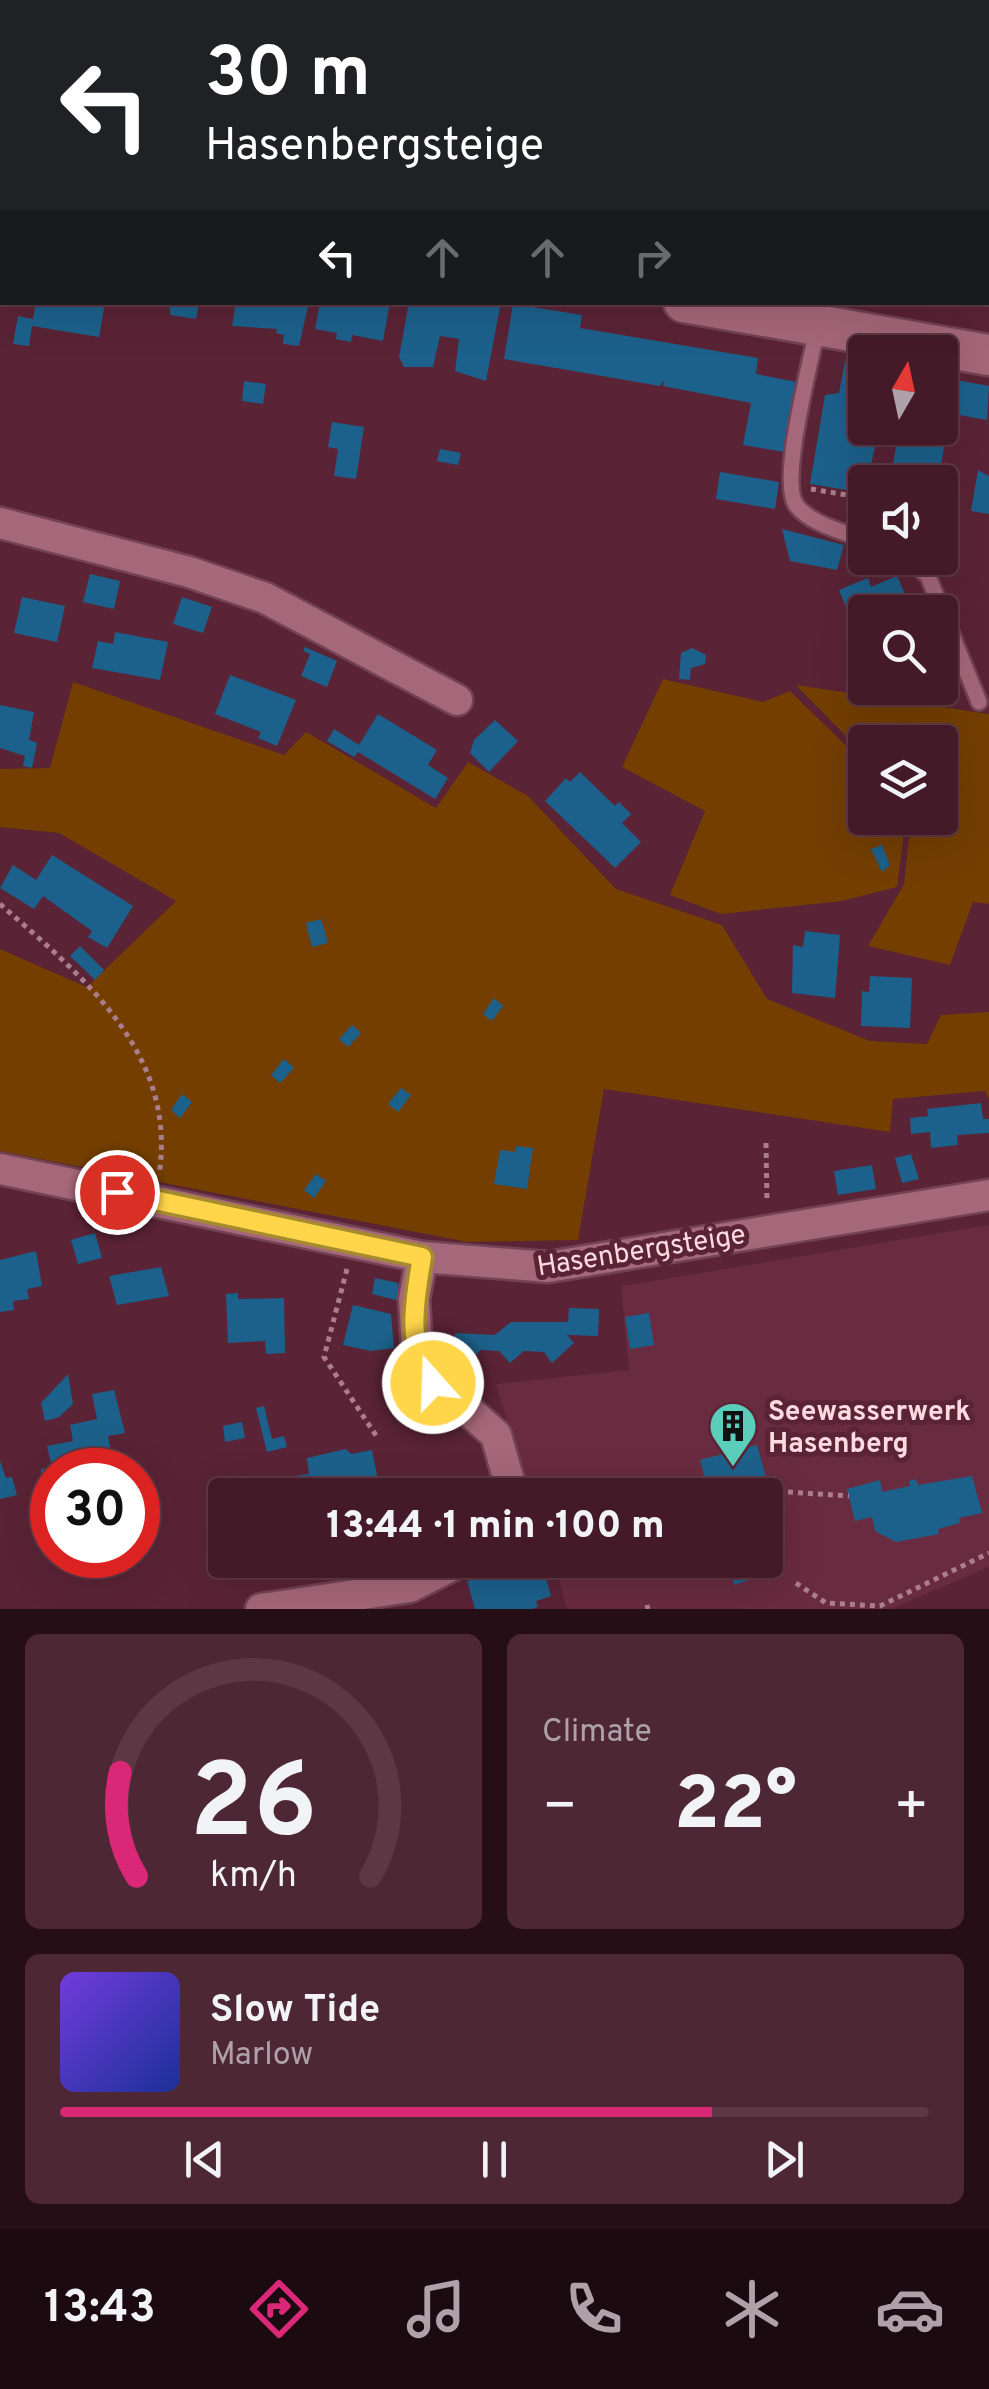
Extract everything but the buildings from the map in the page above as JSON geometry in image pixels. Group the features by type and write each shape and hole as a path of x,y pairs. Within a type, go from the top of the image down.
{"street":[{"path":"701,305 989,355"},
{"path":"0,523 189,572 265,598 457,700"},
{"name":"Hasenbergsteige","path":"0,1169 422,1257 548,1267 989,1195"},
{"path":"422,1257 414,1299 417,1350 423,1370 496,1435 508,1478"},
{"path":"261,1609 364,1597 410,1587 428,1578"}],"lane":[{"path":"818,325 790,479 796,504 818,521 848,533"},
{"path":"927,575 979,702"}],"path":[{"path":"0,904 95,989 122,1021 138,1052 161,1117 156,1199"},
{"path":"766,1143 767,1230"},
{"path":"354,1242 324,1357 378,1437"},
{"path":"788,1492 849,1496"},
{"path":"796,1584 826,1603 880,1606 989,1554"}],"shaded area":[{"path":"663,679 763,702 790,691 848,747 848,835 904,835 897,887 842,901 721,914 670,895 705,811 622,767"},
{"path":"73,682 284,755 306,732 436,808 468,762 528,796 616,889 722,925 767,999 870,1041 927,1044 941,1015 989,1012 989,1099 985,1091 893,1099 890,1132 604,1089 578,1240 467,1242 0,1151 0,949 87,987 176,901 59,833 0,827 0,769 50,768"},
{"path":"796,685 848,693 848,705 929,705 989,714 989,904 973,902 950,965 868,946 904,884 909,835 958,835 958,725 848,725 848,739"},
{"path":"989,1225 989,1567 891,1609 567,1609 559,1578 783,1578 783,1478 524,1478 496,1384 629,1370 621,1286"}],"place":[{"name":"Seewasserwerk Hasenberg","path":"733,1468"}],"route":[{"path":"117,1192 422,1257 414,1299 417,1350 423,1370 433,1383"}]}
